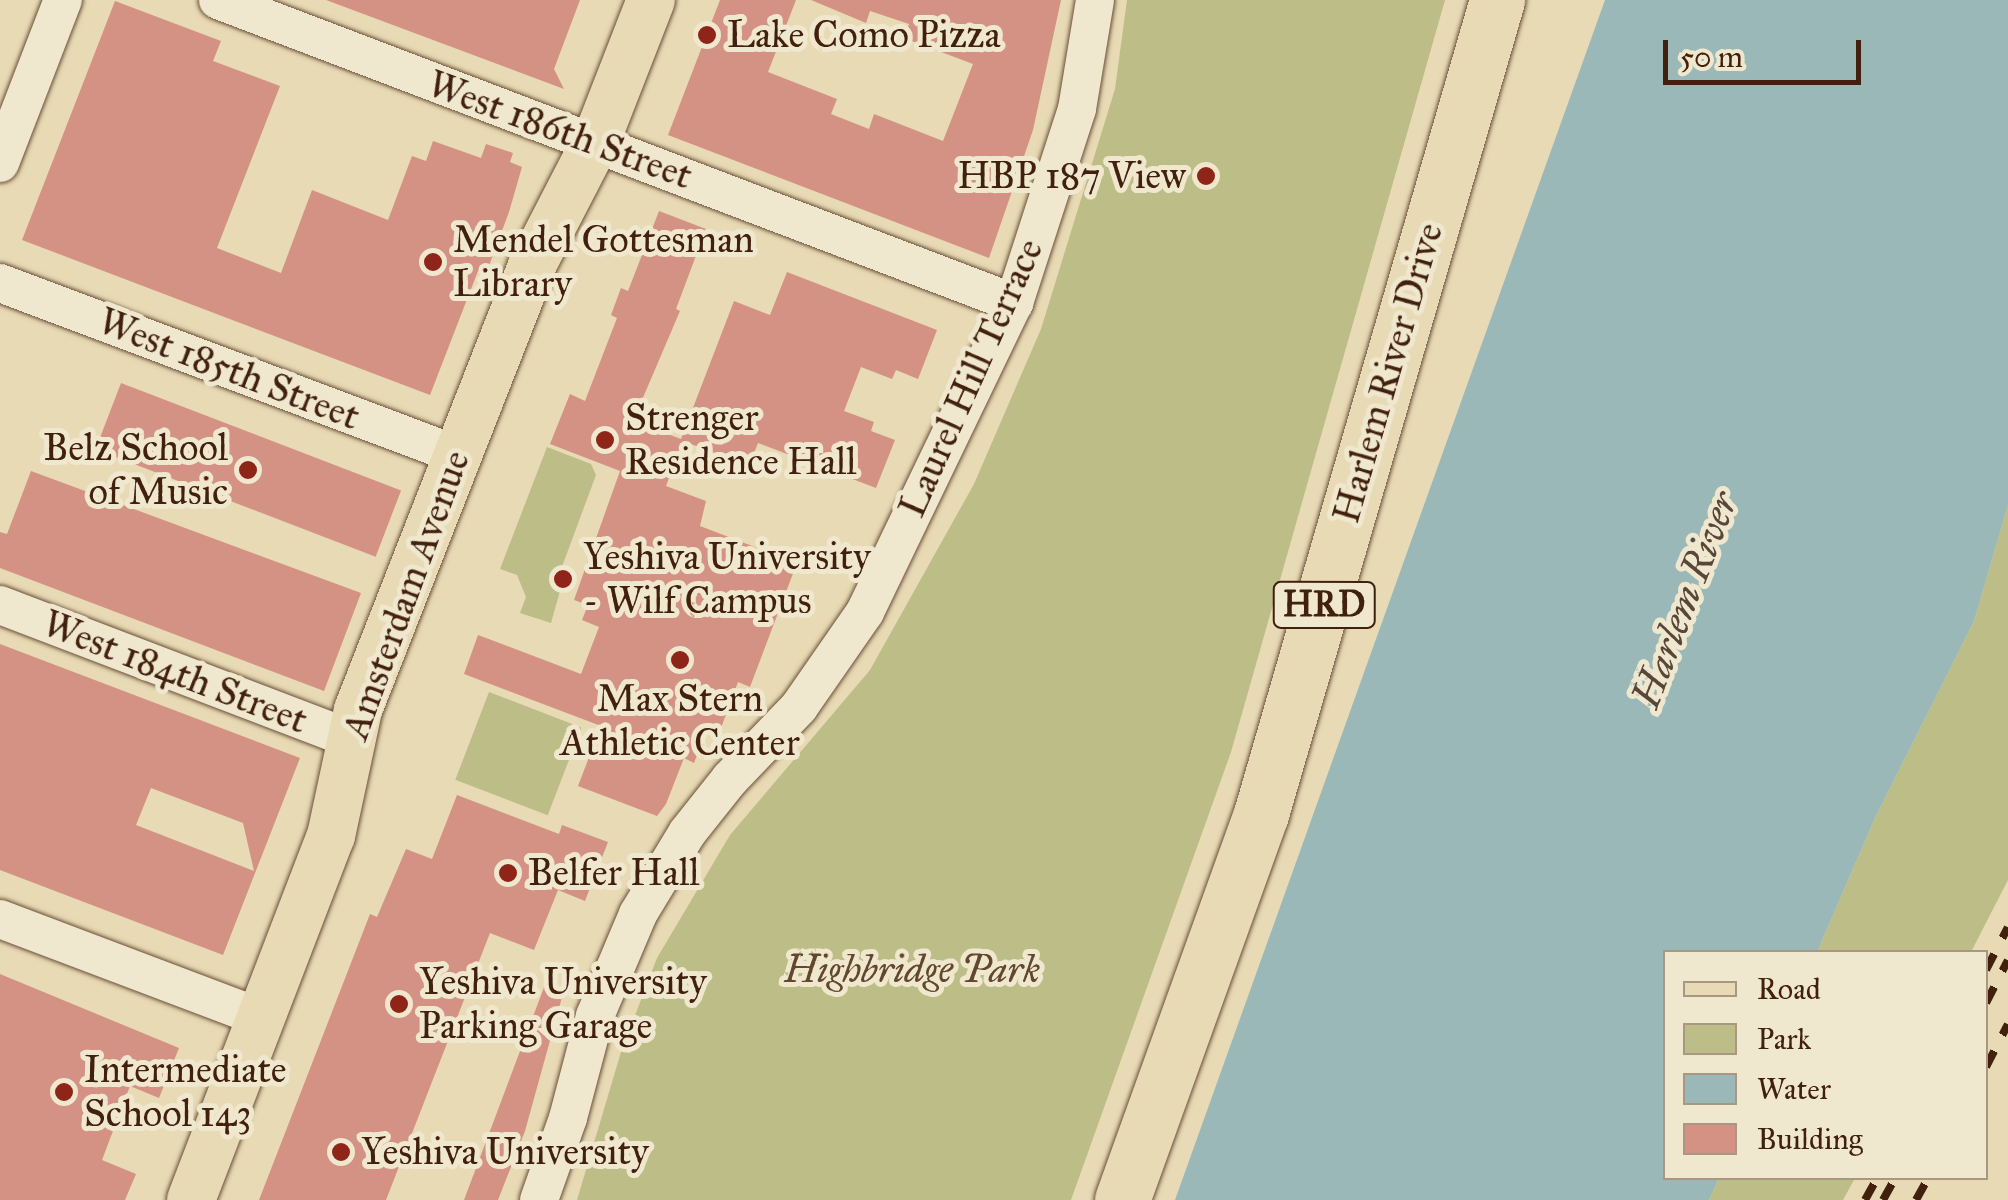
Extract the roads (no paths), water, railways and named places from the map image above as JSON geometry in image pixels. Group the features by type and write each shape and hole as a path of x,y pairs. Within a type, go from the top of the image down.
{"highway":[{"name":"Harlem River Drive","path":"1089,1200 1231,804 1462,0"},
{"name":"Harlem River Drive","path":"1122,1200 1272,778 1316,634 1385,375 1497,0"}],"main road":[{"name":"Amsterdam Avenue","path":"191,1200 331,836 350,739 458,455 532,265 596,141 651,0"}],"street":[{"path":"0,163 63,0"},
{"name":"West 186th Street","path":"218,0 1014,303"},
{"name":"Laurel Hill Terrace","path":"538,1200 568,1118 600,1003 638,914 688,833 730,779 799,707 866,612 1014,303 1076,109 1095,0"},
{"name":"West 185th Street","path":"0,283 458,455"},
{"name":"West 184th Street","path":"0,605 350,739"},
{"path":"0,919 262,1018"}],"water":[{"name":"Harlem River","path":"1605,0 2008,0 2008,505 1974,621 1875,818 1818,950 1663,950 1663,1180 1718,1180 1709,1200 1175,1200"}],"railway":[{"path":"1988,966 2008,927"},
{"path":"1988,999 2008,960"},
{"path":"1988,1063 2008,1024"},
{"path":"1865,1200 1876,1180"},
{"path":"1883,1200 1894,1180"},
{"path":"1916,1200 1927,1180"}],"place":[{"name":"Lake Como Pizza","path":"707,35"},
{"name":"HBP 187 View","path":"1206,176"},
{"name":"Mendel Gottesman Library","path":"433,262"},
{"name":"Strenger Residence Hall","path":"605,440"},
{"name":"Belz School of Music","path":"248,470"},
{"name":"Yeshiva University - Wilf Campus","path":"563,579"},
{"name":"Max Stern Athletic Center","path":"680,660"},
{"name":"Belfer Hall","path":"508,873"},
{"name":"Yeshiva University Parking Garage","path":"399,1004"},
{"name":"Intermediate School 143","path":"64,1092"},
{"name":"Yeshiva University","path":"341,1152"}],"park label":[{"name":"Highbridge Park","path":"912,970"}]}
